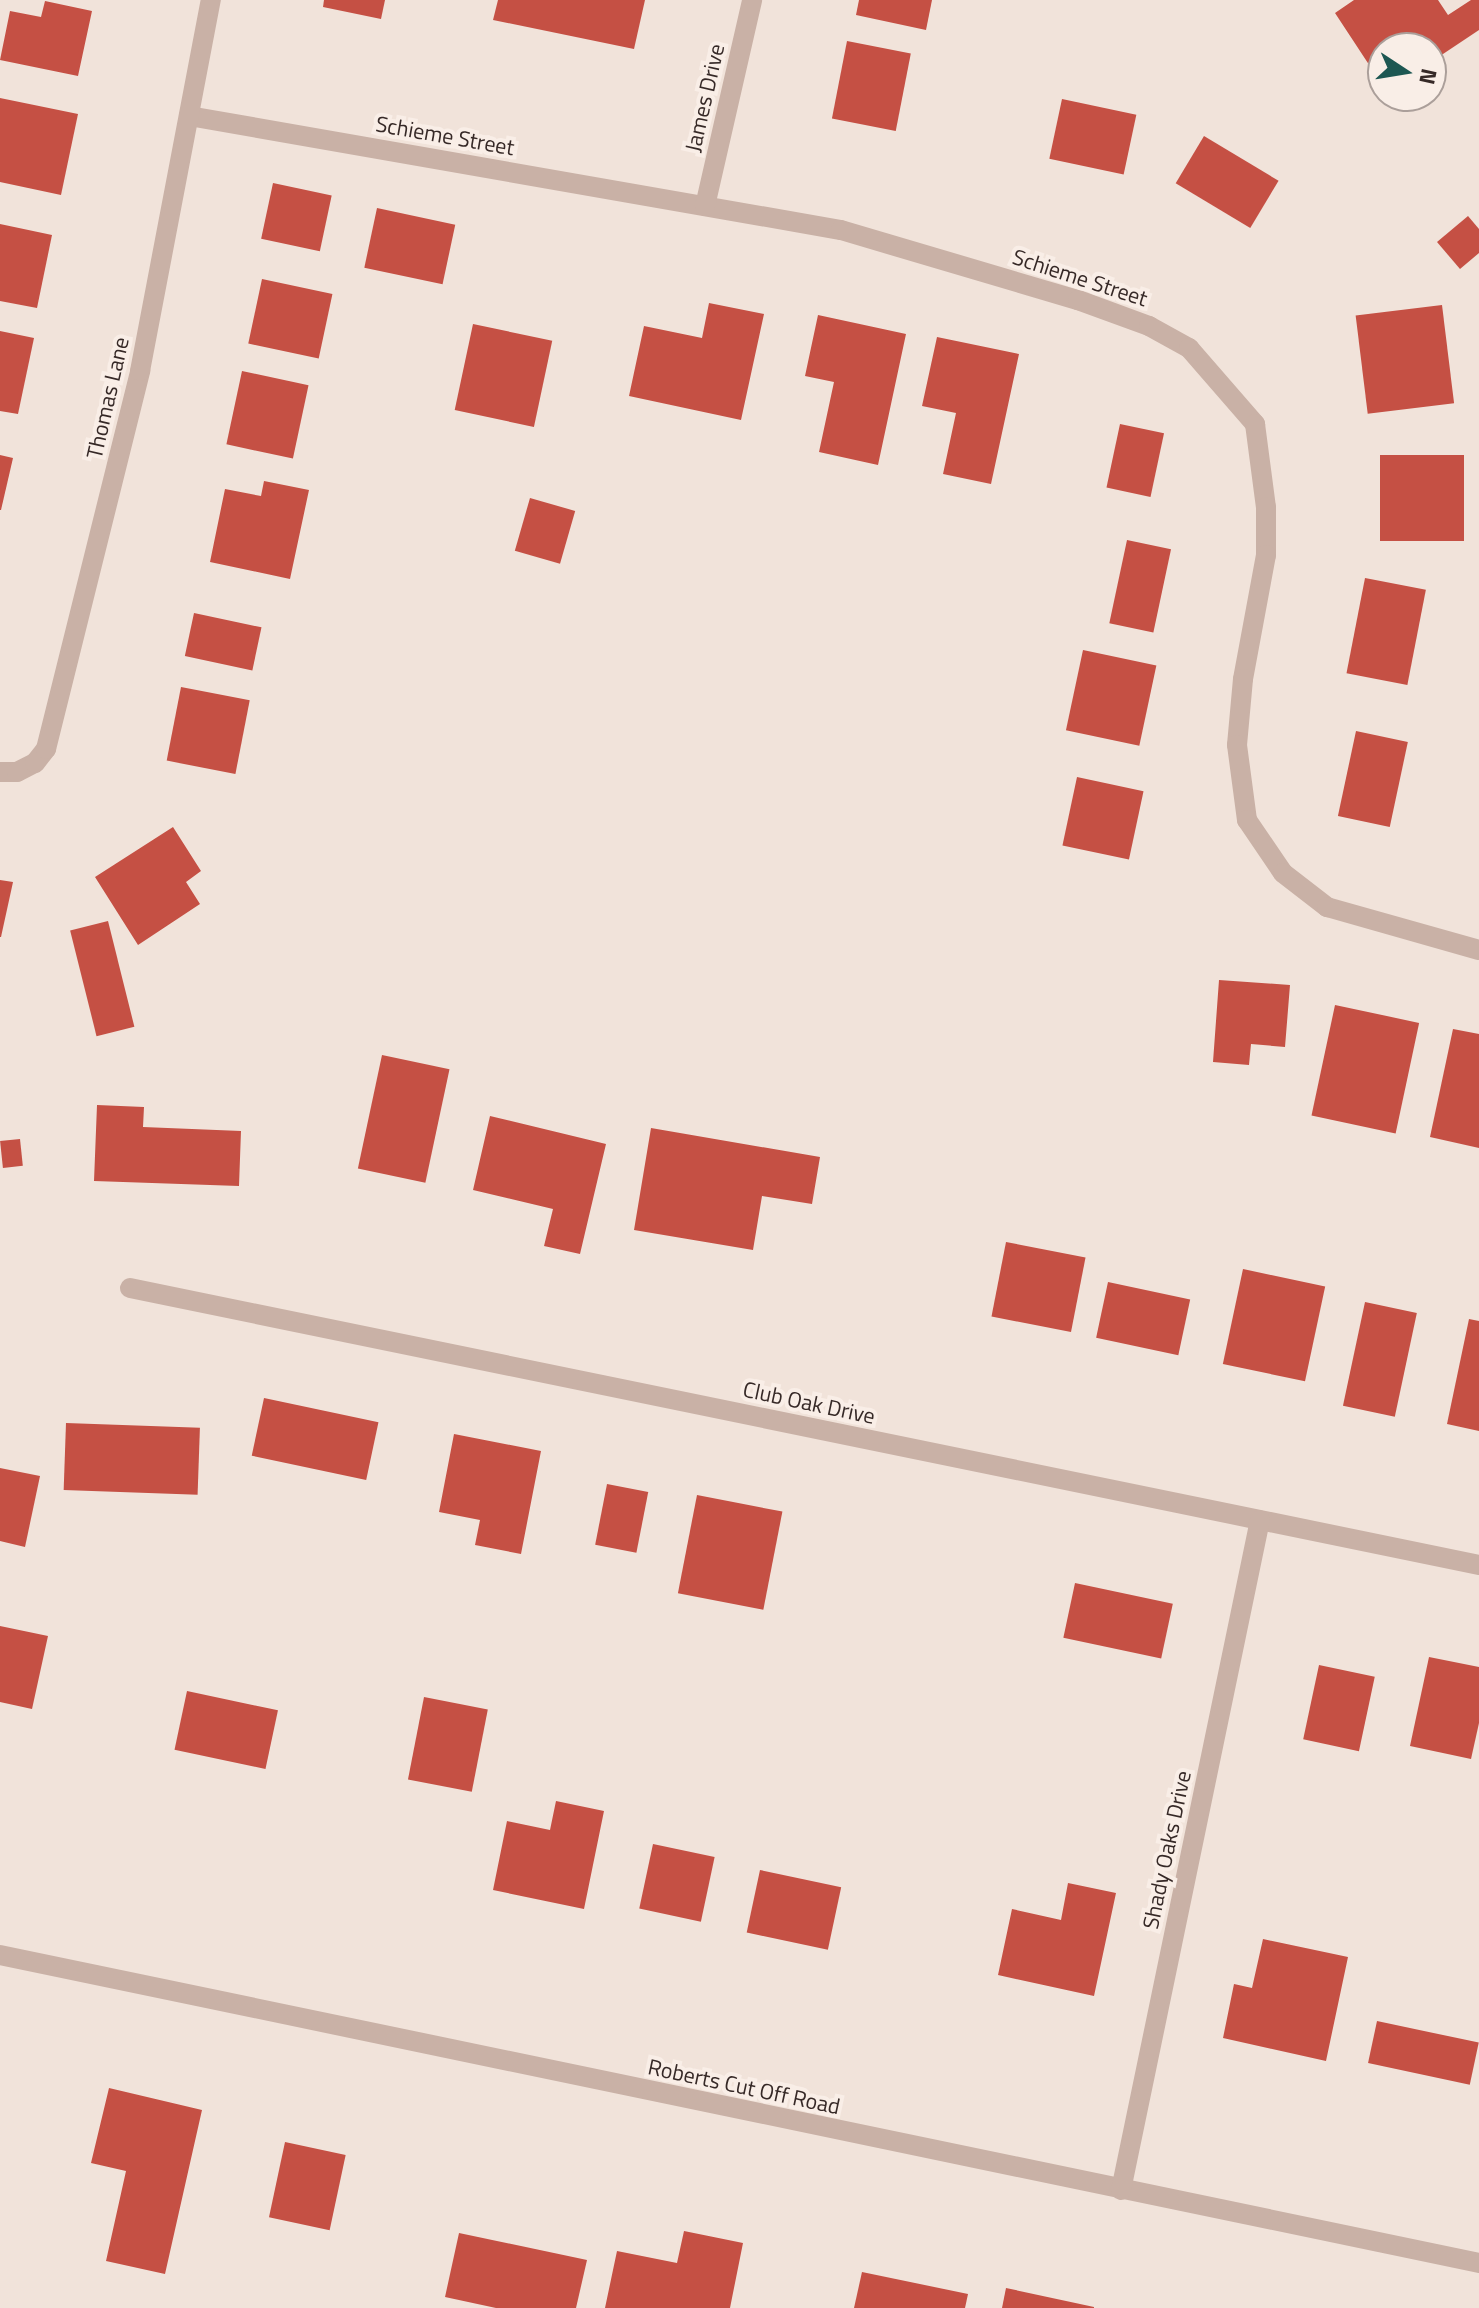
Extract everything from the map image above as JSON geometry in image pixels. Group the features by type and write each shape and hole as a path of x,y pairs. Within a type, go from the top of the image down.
{"street":[{"name":"Thomas Lane","path":"0,772 17,772 35,763 46,749 140,371 211,0"},
{"name":"James Drive","path":"705,206 752,0"},
{"name":"Schieme Street","path":"189,116 856,234 1078,300 1149,326 1189,348 1255,424 1266,507 1266,555 1243,679 1237,745 1247,820 1283,873 1327,907 1479,950"},
{"name":"Club Oak Drive","path":"130,1288 1479,1565"},
{"name":"Shady Oaks Drive","path":"1121,2190 1260,1520"},
{"name":"Roberts Cut Off Road","path":"0,1955 1479,2263"}],"building":[{"path":"324,0 385,0 381,19 323,7"},
{"path":"498,0 645,0 634,49 493,20"},
{"path":"859,0 932,0 926,30 856,15"},
{"path":"1354,0 1438,0 1448,15 1471,0 1479,0 1479,30 1447,51 1447,32 1367,32 1367,62 1335,13"},
{"path":"45,1 92,11 78,76 0,60 10,11 41,17"},
{"path":"847,41 911,53 896,131 832,119"},
{"path":"0,98 78,114 61,195 0,182"},
{"path":"1062,99 1136,115 1124,174 1049,159"},
{"path":"1204,136 1279,181 1250,228 1176,183"},
{"path":"273,183 332,195 320,251 261,239"},
{"path":"377,208 455,225 443,284 364,268"},
{"path":"1468,216 1479,229 1479,253 1460,269 1437,242"},
{"path":"0,224 52,235 37,308 0,301"},
{"path":"262,279 332,294 319,359 248,344"},
{"path":"709,303 764,314 741,420 629,396 644,326 702,338"},
{"path":"1442,305 1454,403 1368,414 1356,316"},
{"path":"818,315 906,334 878,465 819,452 834,382 805,376"},
{"path":"473,324 552,341 534,427 455,410"},
{"path":"0,331 34,338 18,414 0,411"},
{"path":"937,337 1019,354 991,484 943,474 956,413 922,406"},
{"path":"242,371 309,385 293,458 226,444"},
{"path":"1120,424 1164,433 1151,497 1106,488"},
{"path":"0,455 13,458 1,510 0,510"},
{"path":"1380,455 1464,455 1464,541 1380,541"},
{"path":"264,481 309,490 290,579 210,562 225,489 261,496"},
{"path":"530,498 575,511 560,564 515,551"},
{"path":"1127,540 1171,549 1153,632 1109,623"},
{"path":"1365,578 1426,590 1407,685 1346,673"},
{"path":"194,613 261,627 252,670 185,656"},
{"path":"1083,650 1156,666 1139,746 1066,730"},
{"path":"181,687 250,700 235,774 167,761"},
{"path":"1356,731 1408,742 1390,827 1338,816"},
{"path":"1077,777 1144,791 1129,860 1062,845"},
{"path":"173,827 201,871 186,882 200,904 138,945 95,877"},
{"path":"0,880 13,882 1,937 0,937"},
{"path":"108,921 134,1027 97,1036 70,930"},
{"path":"1219,980 1290,985 1285,1047 1251,1044 1249,1065 1213,1062"},
{"path":"1335,1005 1419,1023 1396,1133 1312,1116"},
{"path":"1453,1029 1479,1034 1479,1148 1430,1137"},
{"path":"382,1055 449,1069 425,1183 358,1168"},
{"path":"97,1105 144,1107 143,1127 241,1131 239,1186 94,1181"},
{"path":"490,1116 606,1144 580,1254 544,1246 553,1209 473,1190"},
{"path":"651,1128 820,1157 812,1204 762,1196 753,1250 634,1230"},
{"path":"20,1139 23,1166 3,1168 0,1141"},
{"path":"1006,1242 1086,1257 1071,1332 991,1317"},
{"path":"1243,1269 1325,1286 1305,1381 1223,1364"},
{"path":"1108,1282 1190,1299 1178,1355 1096,1338"},
{"path":"1365,1302 1417,1313 1395,1417 1343,1406"},
{"path":"1469,1319 1479,1321 1479,1431 1447,1424"},
{"path":"264,1398 378,1422 366,1480 252,1456"},
{"path":"66,1423 200,1428 198,1495 64,1490"},
{"path":"454,1434 541,1451 521,1554 475,1545 480,1520 439,1512"},
{"path":"0,1468 40,1476 25,1547 0,1541"},
{"path":"607,1484 648,1492 636,1553 595,1545"},
{"path":"697,1495 782,1512 763,1610 678,1593"},
{"path":"1075,1583 1173,1604 1161,1659 1063,1638"},
{"path":"0,1626 48,1636 32,1709 0,1702"},
{"path":"1429,1657 1479,1667 1479,1723 1471,1759 1410,1746"},
{"path":"1319,1665 1375,1677 1359,1751 1303,1739"},
{"path":"187,1691 278,1710 265,1769 175,1750"},
{"path":"424,1697 488,1709 472,1792 408,1779"},
{"path":"556,1801 604,1811 584,1909 493,1890 507,1821 550,1830"},
{"path":"653,1844 715,1857 701,1922 639,1909"},
{"path":"760,1870 841,1887 828,1950 747,1933"},
{"path":"1068,1883 1116,1893 1094,1996 998,1975 1012,1909 1061,1920"},
{"path":"1263,1939 1348,1957 1326,2061 1223,2038 1234,1984 1252,1988"},
{"path":"1377,2021 1479,2043 1470,2085 1368,2063"},
{"path":"109,2088 202,2110 165,2274 106,2261 126,2171 91,2163"},
{"path":"285,2142 346,2155 330,2230 269,2217"},
{"path":"684,2231 743,2243 730,2308 605,2308 617,2251 677,2263"},
{"path":"459,2233 587,2260 576,2308 496,2308 445,2297"},
{"path":"862,2272 968,2294 965,2308 854,2308"},
{"path":"1006,2288 1094,2307 1094,2308 1002,2308"}]}
